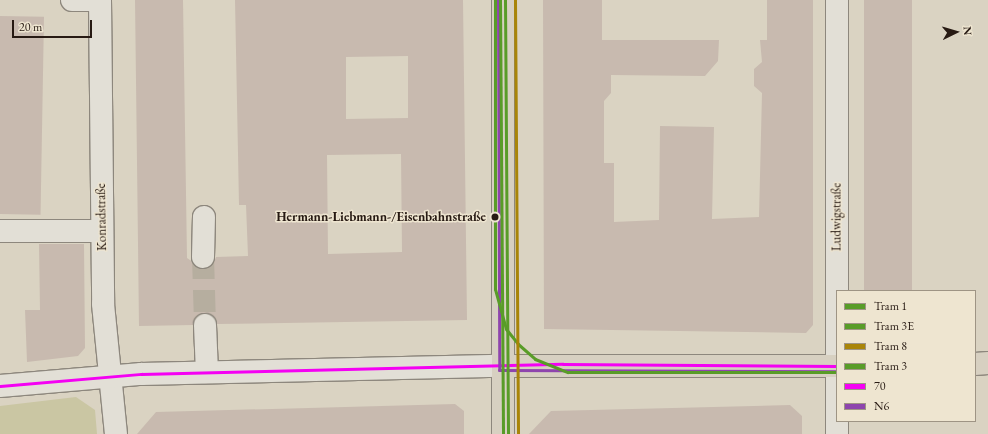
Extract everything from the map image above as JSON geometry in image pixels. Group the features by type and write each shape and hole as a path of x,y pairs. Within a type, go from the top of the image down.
{"main road":[{"path":"502,0 503,434"},
{"path":"976,364 988,364"},
{"path":"503,366 836,366"}],"street":[{"path":"72,0 100,0"},
{"name":"Konradstraße","path":"100,0 103,304 116,434"},
{"name":"Ludwigstraße","path":"837,0 837,290"},
{"path":"203,257 204,217"},
{"path":"0,231 102,231"},
{"path":"205,325 207,372"},
{"path":"0,386 59,378 111,375 503,366"},
{"name":"Ludwigstraße","path":"837,422 837,434"}],"shaded area":[{"path":"76,397 95,410 97,434 0,434 0,406"}],"building":[{"path":"135,0 183,0 187,258 203,269 213,264 216,257 248,256 246,205 239,205 235,0 463,0 467,320 217,324 215,318 205,313 198,315 193,325 139,326","holes":["408,56 408,118 346,119 346,57","401,154 402,252 328,254 327,155"]},
{"path":"543,0 602,0 602,40 719,40 718,61 705,76 611,75 611,93 604,101 604,163 614,163 614,222 659,220 660,126 714,127 712,219 759,217 762,93 754,86 754,69 762,62 760,40 767,40 767,0 813,0 813,325 806,333 544,329"},
{"path":"864,0 912,0 912,290 864,290"},
{"path":"0,16 44,17 41,215 0,214"},
{"path":"39,244 84,244 85,348 78,356 27,362 25,310 40,310"},
{"path":"455,404 464,411 464,434 137,434 156,412"},
{"path":"790,405 802,416 802,434 529,434 551,411"}],"tunnel":[{"path":"203,257 205,325"}],"tram line":[{"name":"1","path":"495,0 495,289 506,329 518,344 535,359 568,372 836,372"},
{"name":"3","path":"500,0 503,434"},
{"name":"3E","path":"505,0 508,434"},
{"name":"8","path":"515,0 518,434"}],"transit line":[{"name":"N6","path":"498,0 499,370 836,371"},
{"name":"70","path":"0,386 141,374 563,364 836,366"}],"place":[{"name":"Hermann-Liebmann-/Eisenbahnstraße","path":"495,217"}]}
